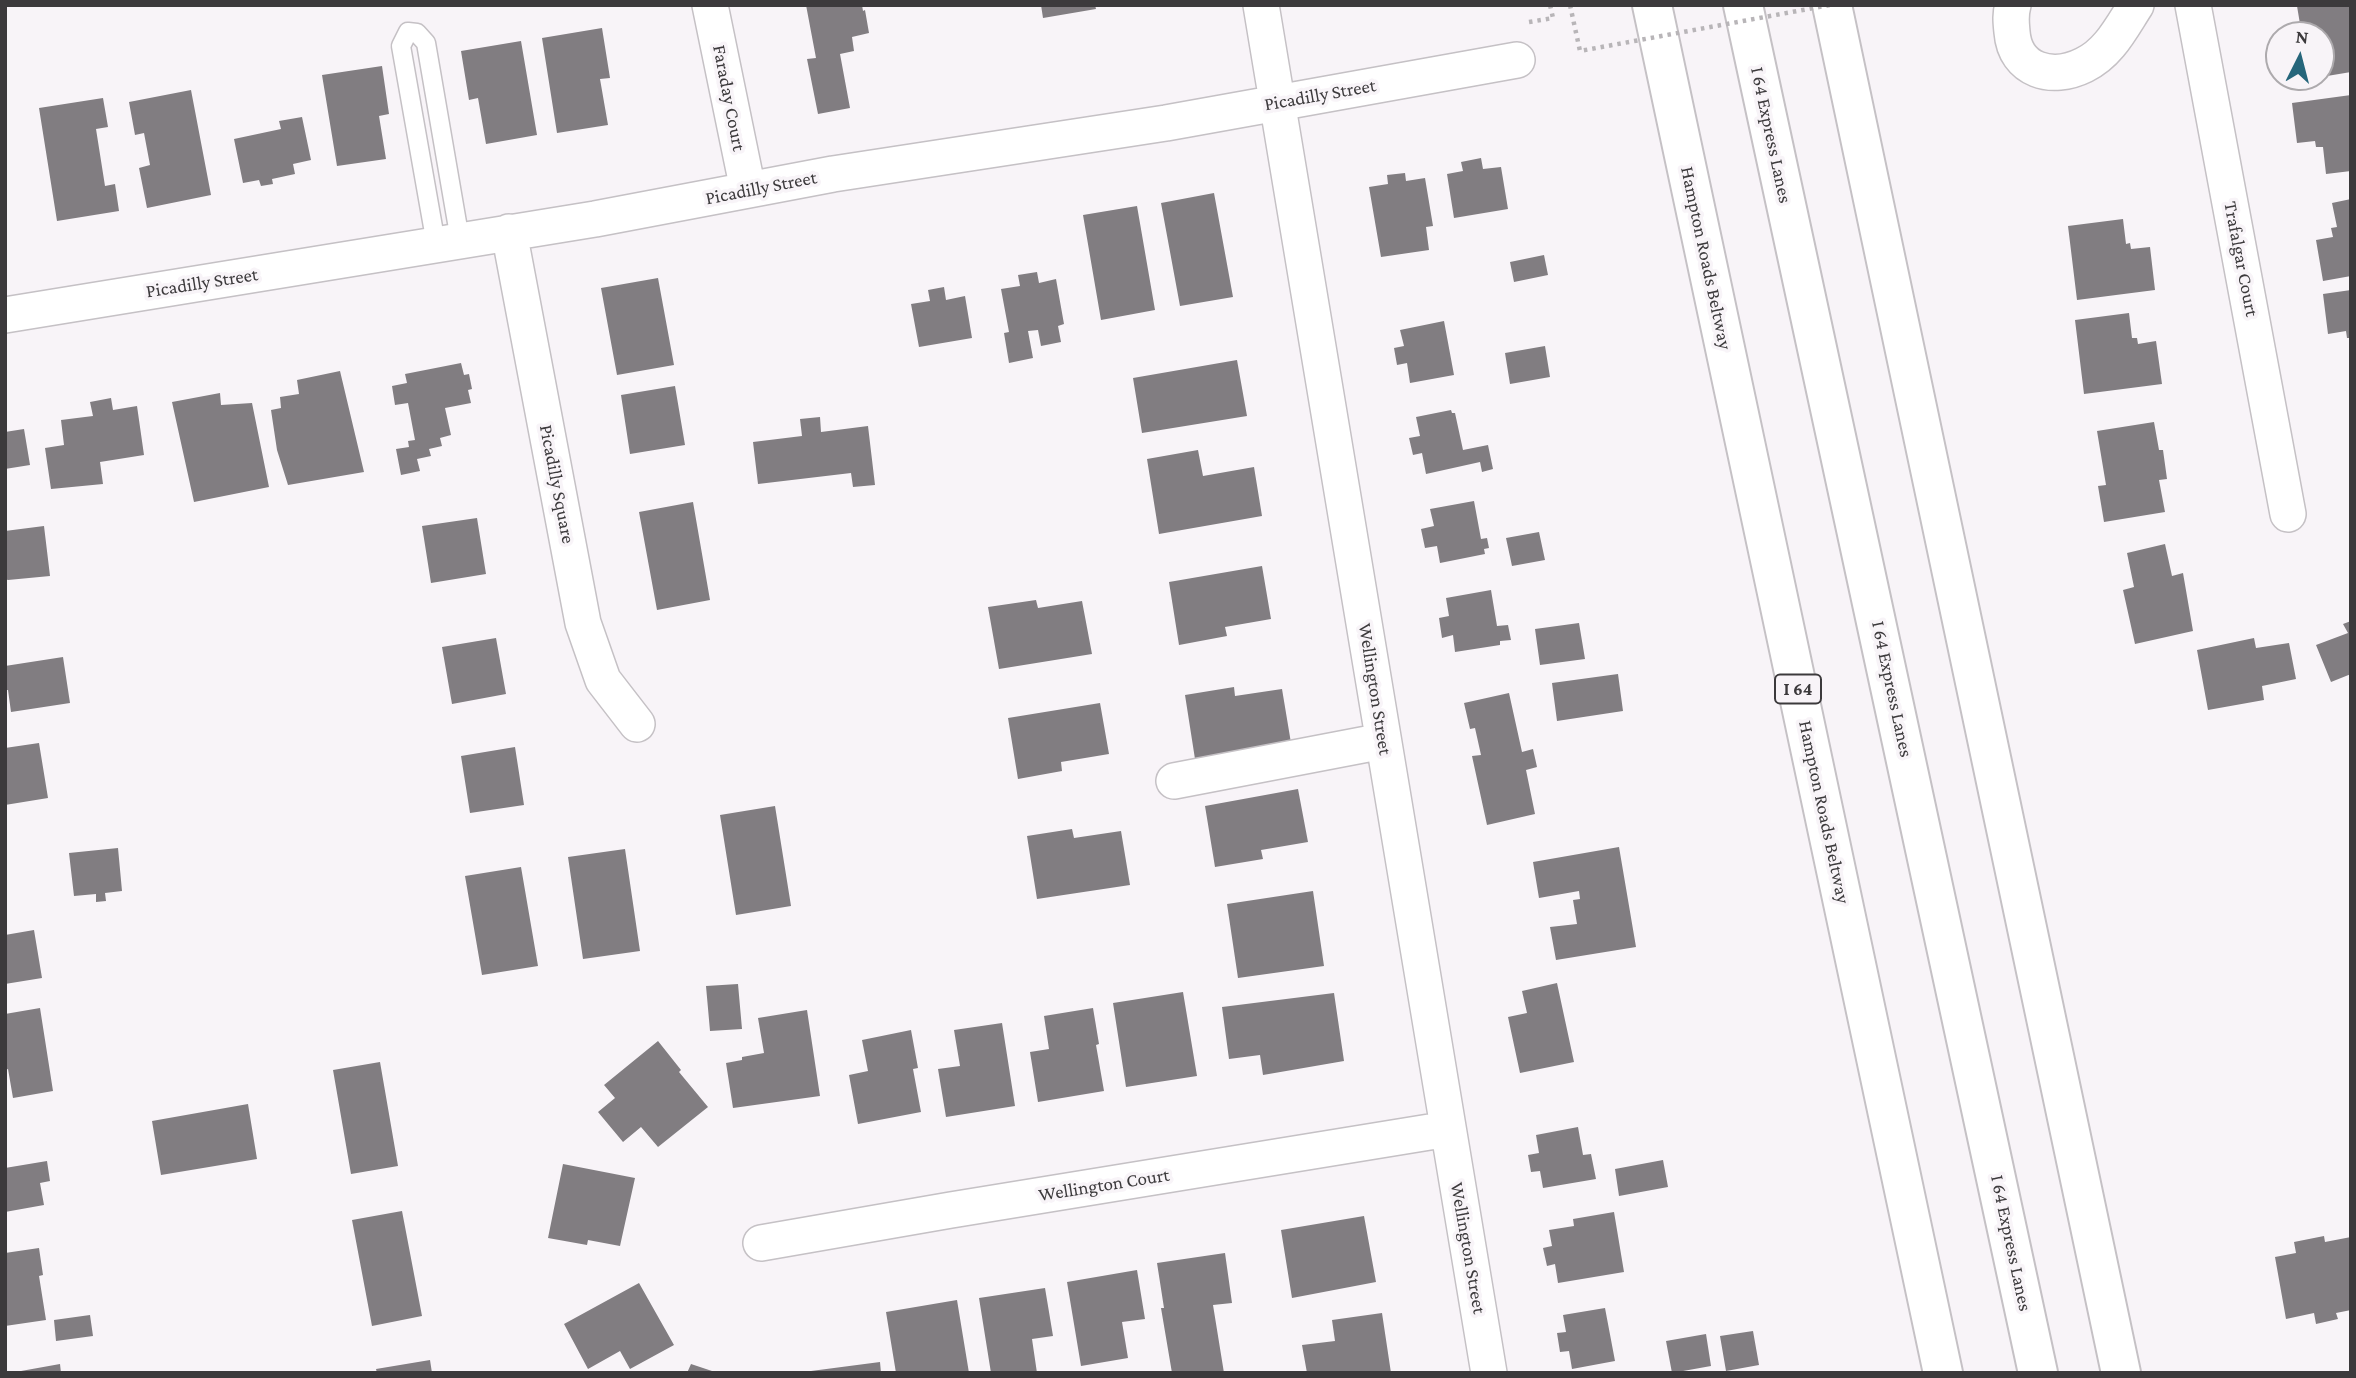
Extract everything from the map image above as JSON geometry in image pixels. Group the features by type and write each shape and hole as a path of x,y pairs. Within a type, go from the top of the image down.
{"highway":[{"name":"Hampton Roads Beltway","path":"1653,5 1943,1373"},
{"name":"I 64 Express Lanes","path":"1743,5 2038,1373"},
{"path":"1831,5 2121,1373"}],"street":[{"name":"Faraday Court","path":"710,5 748,190"},
{"name":"Wellington Street","path":"1261,5 1489,1373"},
{"path":"2013,5 2010,14 2013,43 2024,61 2041,72 2065,72 2086,64 2108,48 2136,5"},
{"name":"Trafalgar Court","path":"2193,5 2288,514"},
{"name":"Picadilly Street","path":"5,315 596,219 833,174 1166,123 1517,60"},
{"name":"Picadilly Square","path":"509,232 583,624 603,680 637,724"},
{"path":"1174,781 1383,741"},
{"name":"Wellington Court","path":"761,1243 1448,1129"}],"lane":[{"path":"408,32 417,33 426,43 448,242 401,46 408,32"}],"path":[{"path":"1550,5 1553,19"},
{"path":"1570,5 1580,51 1831,5"}],"building":[{"path":"806,5 862,5 863,11 865,10 869,33 852,37 854,51 840,54 850,108 818,114 807,59 816,58"},
{"path":"1041,5 1095,5 1096,9 1043,18"},
{"path":"2351,5 2351,72 2335,75 2335,21 2300,21 2297,6"},
{"path":"602,28 610,78 600,79 608,125 557,133 542,38"},
{"path":"521,41 537,135 486,144 478,98 469,100 461,51"},
{"path":"382,66 389,114 379,116 386,159 337,166 322,75"},
{"path":"191,90 211,195 147,208 139,168 150,165 144,133 135,135 129,102"},
{"path":"2351,95 2351,171 2326,174 2323,147 2316,147 2315,141 2297,143 2292,103"},
{"path":"103,98 108,127 96,129 105,186 115,184 119,211 57,221 39,108"},
{"path":"302,117 311,160 293,164 295,174 272,179 273,184 261,186 259,180 243,183 234,139 281,129 279,121"},
{"path":"1481,158 1483,169 1501,167 1508,209 1454,218 1447,174 1463,171 1461,162"},
{"path":"1405,173 1406,181 1425,178 1433,226 1426,227 1429,250 1381,257 1369,187 1388,184 1387,175"},
{"path":"1214,193 1233,297 1180,306 1161,203"},
{"path":"2351,199 2351,276 2323,281 2316,240 2333,237 2331,228 2337,227 2332,203"},
{"path":"1137,206 1155,310 1101,320 1083,215"},
{"path":"2123,219 2126,244 2130,243 2131,249 2150,247 2155,290 2077,300 2068,226"},
{"path":"1544,255 1548,275 1514,282 1510,262"},
{"path":"1037,272 1039,283 1056,279 1064,324 1058,326 1061,342 1041,346 1038,330 1028,331 1033,358 1009,363 1004,333 1009,332 1001,289 1020,286 1018,275"},
{"path":"658,278 674,365 617,375 601,288"},
{"path":"944,287 946,300 965,296 972,338 919,347 911,304 930,301 928,290"},
{"path":"2351,290 2351,338 2347,338 2346,331 2328,334 2323,294"},
{"path":"2129,313 2132,338 2137,338 2138,344 2156,341 2162,384 2084,394 2075,320"},
{"path":"1444,321 1454,375 1410,383 1407,363 1397,365 1394,348 1404,346 1400,330"},
{"path":"1545,346 1550,377 1510,384 1505,353"},
{"path":"1237,360 1247,416 1142,433 1133,378"},
{"path":"461,363 464,375 469,374 471,403 445,408 451,435 440,438 442,446 429,449 431,456 417,459 420,471 401,475 396,449 409,447 408,441 415,440 408,403 395,405 392,386 407,383 405,374"},
{"path":"340,371 364,472 288,485 277,450 271,410 281,408 280,397 299,394 297,380"},
{"path":"675,386 685,445 630,454 621,395"},
{"path":"220,393 221,405 252,403 269,487 194,502 172,402"},
{"path":"111,398 113,410 137,406 144,455 100,462 103,484 51,489 45,448 64,445 61,420 93,416 90,402"},
{"path":"1451,410 1455,413 1463,450 1488,445 1493,469 1482,472 1480,462 1426,474 1422,453 1413,455 1409,438 1420,436 1416,417"},
{"path":"820,417 821,432 868,426 875,485 853,487 851,473 758,484 753,442 802,436 800,419"},
{"path":"2154,422 2159,450 2163,450 2167,479 2159,480 2165,512 2104,522 2098,486 2106,485 2097,431"},
{"path":"24,429 30,465 5,469 5,432"},
{"path":"1198,450 1203,476 1254,467 1262,516 1159,534 1147,459"},
{"path":"1474,501 1481,539 1487,538 1489,548 1484,549 1485,554 1440,563 1437,546 1425,548 1421,529 1434,526 1430,509"},
{"path":"693,502 710,600 657,610 639,512"},
{"path":"477,518 486,574 431,583 422,526"},
{"path":"44,526 50,576 5,579 5,531"},
{"path":"1539,532 1545,560 1512,566 1506,538"},
{"path":"2165,544 2172,576 2183,573 2193,631 2135,644 2123,590 2134,587 2127,553"},
{"path":"1262,566 1271,619 1225,627 1227,636 1179,645 1169,582"},
{"path":"1491,590 1497,626 1508,625 1511,640 1500,641 1500,645 1455,652 1453,635 1442,638 1439,618 1449,616 1446,598"},
{"path":"1036,600 1038,608 1082,601 1092,654 999,669 988,607"},
{"path":"2351,621 2351,674 2331,682 2316,645 2348,633 2343,624"},
{"path":"1579,623 1585,659 1540,665 1535,629"},
{"path":"496,638 506,694 452,704 442,647"},
{"path":"2254,638 2256,648 2289,643 2296,679 2262,686 2264,700 2208,710 2197,650"},
{"path":"63,657 70,703 11,712 8,690 5,690 5,666"},
{"path":"1618,674 1623,711 1557,721 1552,683"},
{"path":"1234,687 1235,696 1282,689 1291,743 1195,759 1185,695"},
{"path":"1509,693 1522,752 1533,749 1537,767 1526,770 1535,814 1487,825 1472,756 1481,755 1475,728 1470,729 1464,703"},
{"path":"1100,703 1109,754 1061,762 1062,771 1018,779 1008,718"},
{"path":"39,743 48,798 5,805 5,748"},
{"path":"515,747 524,805 470,813 461,756"},
{"path":"1298,789 1308,842 1261,850 1263,859 1215,867 1205,806"},
{"path":"775,806 791,906 736,915 720,815"},
{"path":"1072,829 1074,838 1121,831 1130,885 1037,899 1027,836"},
{"path":"1619,847 1636,947 1556,960 1550,927 1577,924 1573,900 1580,899 1579,891 1539,898 1533,862"},
{"path":"118,848 122,891 105,893 106,901 96,902 96,894 74,896 69,853"},
{"path":"625,849 640,951 583,959 568,857"},
{"path":"521,867 538,966 482,975 465,876"},
{"path":"1313,891 1324,966 1238,978 1227,904"},
{"path":"34,930 42,978 5,984 5,935"},
{"path":"1557,983 1574,1062 1520,1073 1508,1017 1527,1013 1522,991"},
{"path":"738,984 742,1029 710,1031 706,986"},
{"path":"1183,992 1197,1076 1126,1087 1113,1003"},
{"path":"1334,993 1344,1061 1263,1075 1260,1055 1229,1059 1222,1007"},
{"path":"40,1008 53,1091 13,1098 8,1069 5,1070 5,1014"},
{"path":"1093,1008 1104,1091 1038,1102 1030,1052 1049,1049 1044,1016"},
{"path":"807,1010 820,1096 733,1108 726,1063 764,1053 758,1018"},
{"path":"1002,1023 1015,1106 946,1117 938,1069 960,1066 954,1030"},
{"path":"911,1030 918,1068 913,1069 921,1112 858,1124 849,1075 868,1071 862,1040"},
{"path":"658,1041 708,1107 658,1147 641,1127 623,1142 598,1112 615,1098 604,1085"},
{"path":"380,1062 398,1166 351,1174 333,1070"},
{"path":"248,1104 257,1159 161,1175 152,1121"},
{"path":"1578,1127 1583,1155 1591,1154 1596,1179 1543,1188 1540,1171 1531,1172 1528,1155 1539,1153 1536,1135"},
{"path":"1663,1160 1668,1187 1619,1196 1615,1169"},
{"path":"47,1161 50,1181 40,1183 44,1205 5,1212 5,1168"},
{"path":"563,1164 635,1178 620,1246 588,1240 587,1245 548,1238"},
{"path":"402,1211 422,1316 372,1326 352,1220"},
{"path":"1614,1212 1624,1272 1558,1283 1555,1264 1547,1266 1543,1248 1552,1246 1549,1230 1574,1226 1573,1219"},
{"path":"1364,1216 1376,1282 1292,1298 1281,1230"},
{"path":"2324,1236 2325,1242 2351,1237 2351,1310 2336,1313 2338,1319 2316,1324 2314,1313 2286,1319 2275,1257 2296,1253 2294,1242"},
{"path":"39,1248 43,1275 39,1276 46,1320 5,1326 5,1253"},
{"path":"1225,1253 1232,1303 1213,1305 1224,1373 1172,1373 1161,1308 1164,1308 1157,1263"},
{"path":"1137,1270 1145,1319 1122,1322 1128,1358 1081,1366 1067,1282"},
{"path":"639,1283 674,1345 630,1369 620,1351 588,1369 564,1324"},
{"path":"1045,1288 1053,1336 1032,1339 1037,1373 991,1373 979,1298"},
{"path":"957,1300 969,1373 896,1373 886,1312"},
{"path":"1605,1308 1615,1361 1572,1369 1569,1351 1560,1352 1557,1333 1566,1332 1563,1315"},
{"path":"1382,1313 1391,1373 1307,1373 1302,1345 1335,1341 1332,1320"},
{"path":"90,1315 93,1336 56,1341 54,1320"},
{"path":"1753,1331 1759,1365 1726,1371 1720,1336"},
{"path":"1706,1334 1711,1366 1672,1373 1666,1341"},
{"path":"430,1360 432,1373 377,1373 376,1369"},
{"path":"880,1362 881,1373 811,1373 811,1371"},
{"path":"60,1364 61,1373 21,1373 21,1371"},
{"path":"691,1364 715,1372 715,1373 687,1373"}]}
